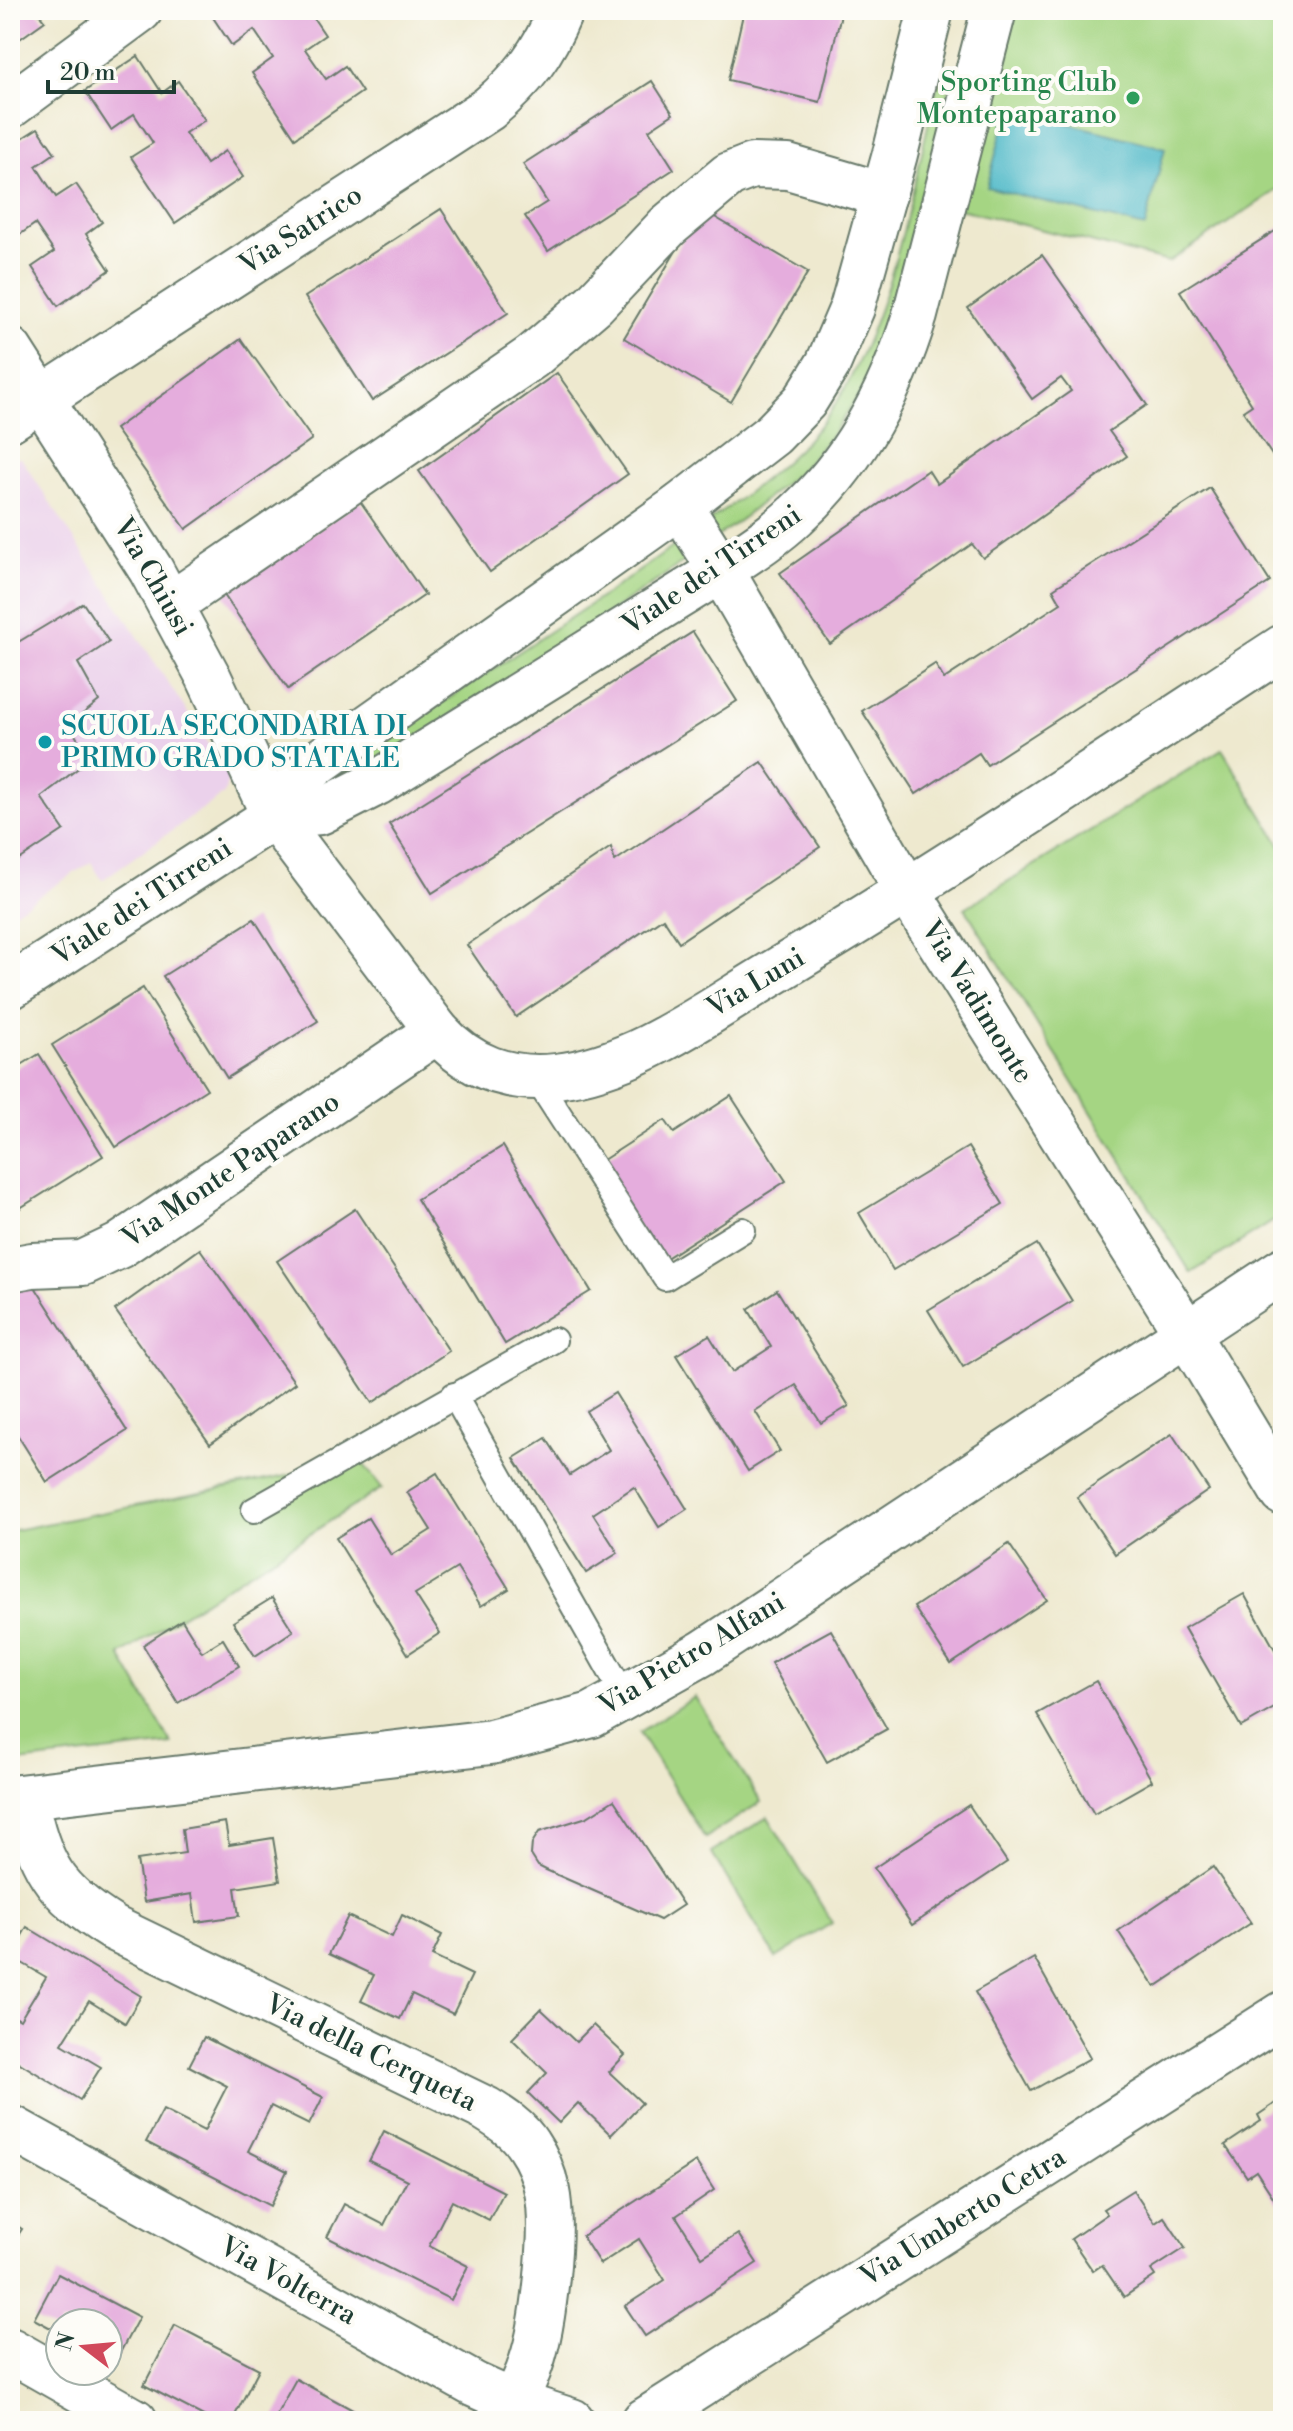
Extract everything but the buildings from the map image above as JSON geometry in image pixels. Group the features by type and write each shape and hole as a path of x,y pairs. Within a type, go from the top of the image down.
{"street":[{"name":"Via Satrico","path":"26,408 488,109 522,79 549,38 561,10"},
{"name":"Viale dei Tirreni","path":"10,987 274,816 292,788 316,764 680,506 773,434 805,401 840,340 852,308 931,10"},
{"name":"Viale dei Tirreni","path":"274,816 320,812 359,794 721,570 776,532 817,495 850,453 891,383 915,315 994,10"},
{"path":"10,106 115,17"},
{"path":"170,605 532,357 594,304 668,226 729,175 752,166 788,167 884,195"},
{"name":"Via Chiusi","path":"10,350 26,408 131,536 208,676 274,816"},
{"name":"Via Vadimonte","path":"680,506 721,570 908,892 1187,1334 1283,1493"},
{"name":"Via Luni","path":"274,816 452,1048 490,1071 535,1077 577,1072 632,1054 667,1036 908,892 1283,647"},
{"name":"Via Monte Paparano","path":"10,1269 83,1263 119,1246 437,1031"},
{"name":"Via Pietro Alfani","path":"18,1797 491,1742 592,1715 703,1653 1283,1270"},
{"name":"Via della Cerqueta","path":"18,1797 44,1863 63,1891 93,1915 113,1928 486,2109 506,2122 529,2146 544,2177 548,2240 537,2343 526,2377 513,2402"},
{"name":"Via Umberto Cetra","path":"644,2421 1283,2014"},
{"name":"Via Volterra","path":"10,2127 475,2385 513,2402 572,2421"},
{"path":"10,2350 135,2421"}],"lane":[{"path":"535,1077 665,1278 743,1230"},
{"path":"254,1510 554,1340"},
{"path":"454,1395 625,1697"}],"shaded area":[{"path":"21,458 229,776 224,794 102,880 91,862 10,915 10,459"}],"green space":[{"name":"Sporting Club Montepaparano","path":"1006,10 1283,10 1283,186 1169,262 956,208"},
{"path":"946,82 950,89 890,323 862,390 832,435 801,470 661,578 326,801 317,785 614,589 730,506 806,442 849,381 879,310 902,236 937,85"},
{"path":"1222,749 1283,849 1283,1215 1191,1273 965,908"},
{"path":"361,1461 382,1488 120,1655 172,1744 10,1763 10,1531"},
{"path":"695,1697 761,1802 705,1838 639,1732"},
{"path":"768,1817 832,1923 776,1958 711,1852"}],"water":[{"path":"1008,108 1165,148 1145,227 987,187"}],"place":[{"name":"Sporting Club Montepaparano","path":"1133,98"},
{"name":"SCUOLA SECONDARIA DI PRIMO GRADO STATALE","path":"45,742"}]}
